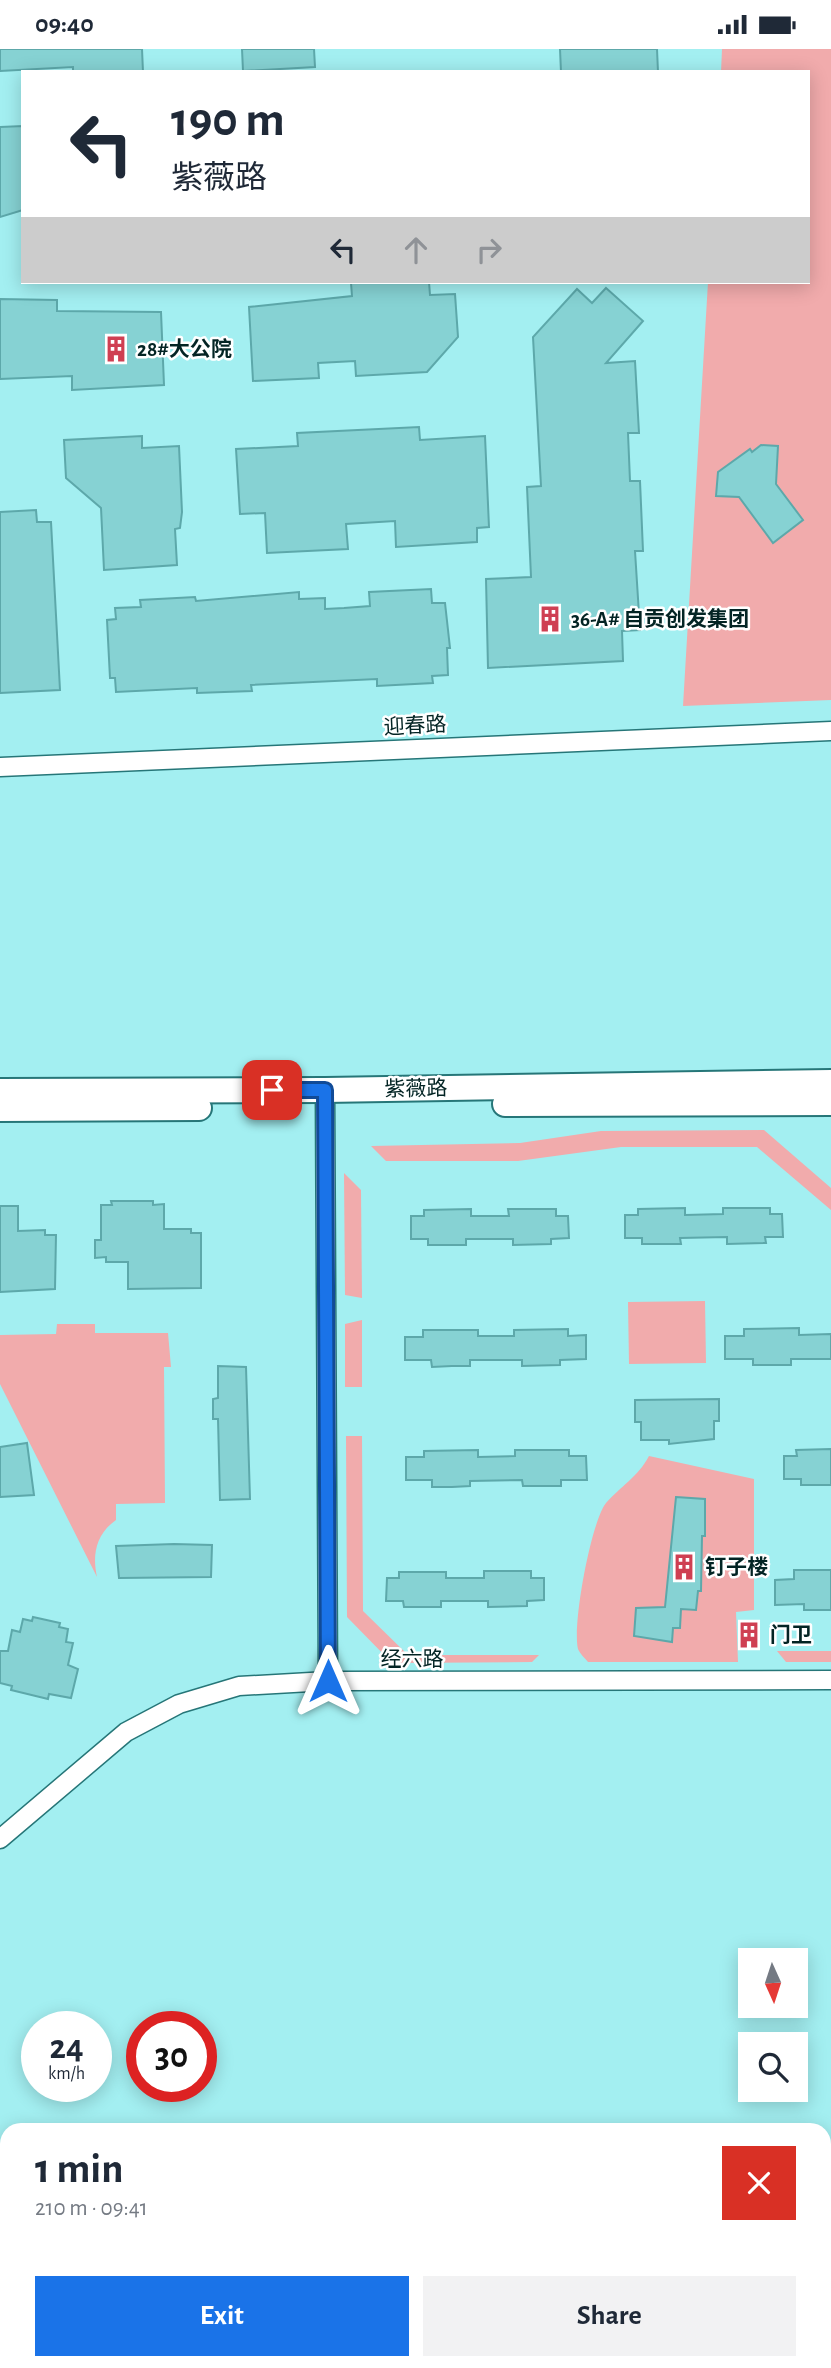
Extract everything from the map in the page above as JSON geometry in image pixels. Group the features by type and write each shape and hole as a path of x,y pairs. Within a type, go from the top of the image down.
{"main road":[{"name":"紫薇路","path":"0,1109 831,1082"},
{"name":"紫薇路","path":"0,1091 325,1099 831,1103"}],"street":[{"name":"迎春路","path":"0,767 831,731"},
{"path":"325,1099 328,1681"},
{"name":"经六路","path":"0,1839 105,1747 153,1716 206,1694 239,1686 328,1681 831,1681"}],"shaded area":[{"path":"722,49 831,49 831,700 683,706 708,284 810,284 810,70 721,70"},
{"path":"764,1130 831,1188 831,1210 757,1147 621,1147 518,1161 386,1161 371,1146 520,1143 601,1131"},
{"path":"344,1173 361,1190 362,1298 345,1295"},
{"path":"705,1301 706,1363 629,1364 628,1302"},
{"path":"362,1320 362,1387 345,1387 345,1324"},
{"path":"57,1324 95,1324 95,1333 168,1333 171,1367 164,1367 165,1503 116,1504 116,1520 104,1532 97,1545 97,1577 0,1384 0,1335 56,1334"},
{"path":"346,1436 362,1436 363,1611 408,1655 539,1655 532,1662 392,1663 347,1617"},
{"path":"649,1456 754,1479 754,1610 736,1612 738,1662 588,1662 578,1649 580,1597 594,1530 606,1503 635,1476"},
{"path":"777,1651 831,1651 831,1662 786,1662"}],"building":[{"path":"0,49 142,49 143,70 73,70 73,67 0,71"},
{"path":"242,49 314,49 315,67 243,70"},
{"path":"560,49 657,49 658,70 561,70"},
{"path":"21,126 21,211 0,217 0,127"},
{"path":"351,284 429,284 430,295 455,294 458,337 427,372 356,376 355,361 318,363 319,378 253,381 249,307 352,296"},
{"path":"606,288 643,321 606,363 635,361 639,433 628,433 630,481 640,481 643,551 635,551 640,630 622,631 623,661 488,668 486,579 531,577 527,487 541,486 533,337 577,289 592,303"},
{"path":"0,299 57,300 57,311 161,312 164,385 72,390 72,376 0,379"},
{"path":"419,427 420,440 485,436 489,527 477,528 477,542 396,547 395,521 346,524 348,549 267,553 265,513 240,514 236,449 298,446 297,433"},
{"path":"142,436 142,448 179,446 182,512 180,528 175,529 177,565 104,570 101,508 66,478 64,440"},
{"path":"761,445 778,446 776,484 803,520 773,543 739,497 716,496 718,472 750,449 752,452"},
{"path":"36,510 37,522 51,522 60,690 0,693 0,512"},
{"path":"431,589 432,603 445,603 450,648 447,648 448,675 432,676 433,683 377,686 377,679 251,685 252,691 197,693 197,688 116,692 115,678 110,678 107,620 116,619 115,608 141,607 140,600 195,597 196,601 299,592 299,599 325,598 325,609 370,606 369,592"},
{"path":"111,1201 153,1201 153,1205 164,1204 164,1229 191,1229 191,1233 201,1233 201,1288 128,1289 128,1262 106,1262 106,1257 95,1258 95,1240 101,1240 101,1205 112,1205"},
{"path":"0,1206 18,1206 18,1231 45,1230 45,1235 56,1235 55,1289 0,1292"},
{"path":"685,1208 685,1215 723,1214 723,1208 770,1208 770,1214 782,1214 783,1237 765,1237 766,1243 727,1244 727,1237 680,1238 681,1244 642,1244 642,1238 625,1238 625,1215 638,1215 638,1209"},
{"path":"471,1209 471,1216 509,1216 508,1209 556,1209 556,1216 568,1216 569,1238 551,1239 551,1244 513,1245 513,1239 466,1239 466,1245 428,1245 428,1239 411,1239 411,1216 424,1216 424,1210"},
{"path":"799,1328 799,1335 831,1334 831,1359 791,1359 791,1365 753,1365 753,1359 725,1359 725,1336 744,1336 744,1329"},
{"path":"568,1329 568,1336 586,1335 586,1359 560,1360 560,1365 522,1366 522,1360 470,1360 470,1366 432,1367 431,1360 405,1360 405,1337 423,1337 423,1330 478,1330 478,1336 514,1336 514,1330"},
{"path":"218,1366 246,1367 250,1499 220,1500 218,1419 213,1419 213,1399 218,1398"},
{"path":"719,1399 719,1421 714,1421 714,1439 669,1444 669,1440 641,1440 641,1422 635,1422 635,1400"},
{"path":"27,1443 34,1495 0,1497 0,1447"},
{"path":"831,1449 831,1485 801,1485 801,1479 784,1479 784,1456 797,1456 796,1450"},
{"path":"478,1450 478,1457 515,1456 515,1450 569,1450 569,1456 586,1456 587,1480 561,1480 561,1486 523,1486 522,1480 470,1481 470,1486 432,1487 432,1480 406,1480 406,1457 424,1457 424,1451"},
{"name":"钉子楼","path":"676,1497 705,1499 701,1591 698,1591 696,1610 681,1609 680,1628 673,1628 672,1642 634,1636 636,1608 665,1607"},
{"path":"212,1545 211,1577 119,1578 116,1546"},
{"path":"794,1570 831,1570 831,1610 804,1610 804,1604 775,1605 775,1580 794,1579"},
{"path":"484,1571 531,1571 531,1578 544,1578 544,1600 527,1601 527,1606 488,1607 488,1601 441,1601 441,1607 404,1607 403,1601 386,1601 387,1578 399,1578 399,1572 446,1572 446,1578 484,1578"},
{"path":"33,1617 60,1623 59,1627 68,1629 66,1642 73,1643 68,1665 78,1669 71,1698 49,1694 48,1699 11,1690 12,1686 0,1683 0,1651 8,1651 12,1630 20,1632 23,1619 32,1621"}],"place":[{"name":"28#大公院","path":"116,349"},
{"name":"36-A# 自贡创发集团","path":"550,619"},
{"name":"钉子楼","path":"684,1567"},
{"name":"门卫","path":"749,1635"}],"route":[{"path":"272,1090 325,1090 328,1681"}]}
